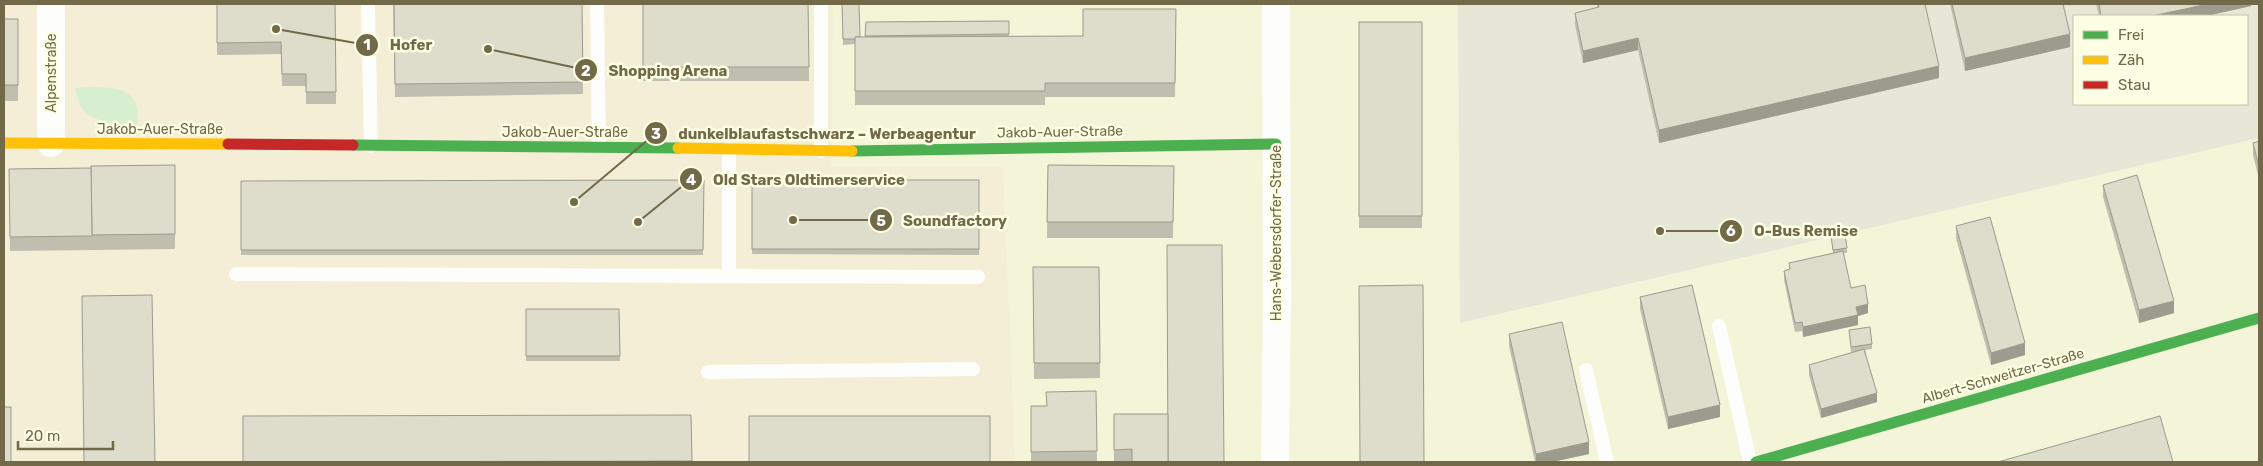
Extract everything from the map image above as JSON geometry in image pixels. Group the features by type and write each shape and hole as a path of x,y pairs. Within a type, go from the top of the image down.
{"street":[{"name":"Alpenstraße","path":"51,4 51,143"},
{"name":"Hans-Webersdorfer-Straße","path":"1275,462 1278,300 1276,4"},
{"name":"Jakob-Auer-Straße","path":"4,143 599,146 821,151 1276,144"},
{"name":"Albert-Schweitzer-Straße","path":"1756,462 2259,318"}],"lane":[{"path":"368,4 371,146"},
{"path":"598,4 599,146"},
{"path":"821,4 821,151"},
{"path":"729,149 729,276"},
{"path":"236,274 978,277"},
{"path":"1719,326 1750,462"},
{"path":"708,372 973,369"},
{"path":"1586,370 1607,462"}],"shaded area":[{"path":"4,4 833,4 831,167 1003,167 1015,462 4,462"},
{"path":"833,4 1458,4 1461,323 2259,138 2259,462 1015,462 1003,167 831,167"},
{"path":"1458,4 2259,4 2259,138 1460,323"},
{"path":"94,87 120,90 132,97 136,103 138,123 126,126 118,125 101,121 87,114 80,105 75,88"}],"building":[{"path":"217,4 335,4 336,92 306,92 306,74 282,74 281,42 217,43"},
{"path":"394,4 582,4 583,82 395,84"},
{"path":"643,4 808,4 809,67 643,67"},
{"path":"842,4 859,4 860,37 843,39"},
{"path":"1598,4 1925,4 1939,66 1659,130 1638,38 1583,51 1575,13 1599,7"},
{"path":"1952,4 2063,4 2070,34 1965,58"},
{"path":"2099,4 2208,4 2157,15 2101,15"},
{"path":"1083,9 1176,9 1175,83 1045,83 1045,91 855,91 855,37 1083,36"},
{"path":"4,19 18,19 18,85 4,85"},
{"path":"1009,21 1009,34 865,36 866,22"},
{"path":"1359,22 1422,22 1422,216 1359,216"},
{"path":"2259,141 2259,167 2253,143"},
{"path":"175,165 175,234 92,235 91,166"},
{"path":"1048,165 1174,166 1173,222 1047,222"},
{"path":"91,168 92,236 10,237 9,169"},
{"path":"2137,175 2174,301 2139,310 2103,185"},
{"path":"704,180 703,250 241,250 241,181"},
{"path":"752,180 979,180 979,249 752,249"},
{"path":"1990,217 2025,343 1991,353 1956,226"},
{"path":"1845,234 1847,248 1833,250 1831,236"},
{"path":"1167,245 1222,245 1224,462 1168,462"},
{"path":"1843,251 1851,288 1865,285 1868,304 1856,307 1858,315 1803,327 1802,322 1795,323 1784,271 1790,269 1789,263"},
{"path":"1033,267 1099,267 1100,363 1034,363"},
{"path":"1423,285 1424,462 1360,462 1359,286"},
{"path":"1692,285 1720,405 1668,417 1640,297"},
{"path":"152,295 155,462 84,462 82,296"},
{"path":"526,309 619,309 620,356 526,356"},
{"path":"1562,322 1589,442 1536,454 1509,334"},
{"path":"1870,327 1872,344 1851,347 1849,330"},
{"path":"1864,349 1877,393 1821,409 1809,365"},
{"path":"1096,391 1097,451 1031,452 1031,406 1047,406 1046,392"},
{"path":"4,407 11,407 11,462 4,462"},
{"path":"1114,414 1168,414 1168,462 1132,462 1132,449 1114,450"},
{"path":"691,415 692,461 243,462 243,416"},
{"path":"749,416 990,416 990,462 749,462"},
{"path":"2160,416 2173,462 1998,462"}],"traffic: fast":[{"path":"852,151 1276,144"},
{"path":"353,145 678,148"},
{"path":"1756,462 2259,318"}],"traffic: slow":[{"path":"4,143 228,144"},
{"path":"678,148 852,151"}],"traffic: jam":[{"path":"228,144 353,145"}],"place":[{"name":"Hofer","path":"276,29"},
{"name":"Shopping Arena","path":"488,49"},
{"name":"dunkelblaufastschwarz – Werbeagentur","path":"574,202"},
{"name":"Soundfactory","path":"793,220"},
{"name":"Old Stars Oldtimerservice","path":"638,222"},
{"name":"O-Bus Remise","path":"1660,231"}]}
